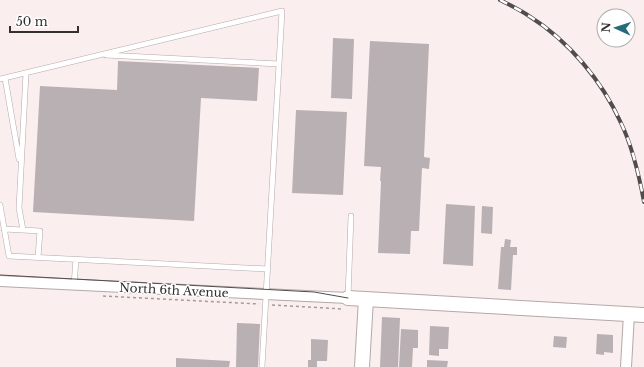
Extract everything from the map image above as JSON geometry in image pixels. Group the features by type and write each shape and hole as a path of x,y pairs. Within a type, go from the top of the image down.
{"street":[{"name":"North 6th Avenue","path":"0,281 74,285 265,300 345,304"},
{"path":"362,367 366,299"},
{"path":"345,304 366,299 644,315"},
{"path":"626,367 629,314"}],"lane":[{"path":"21,167 2,79 282,11 262,367"},
{"path":"100,55 279,64"},
{"path":"23,230 19,208 26,73"},
{"path":"0,205 9,256 267,269"},
{"path":"345,304 351,216"},
{"path":"4,229 40,231 38,257"},
{"path":"74,285 76,259"}],"path":[{"path":"101,296 265,300 345,304"}],"building":[{"path":"333,38 354,39 352,99 331,98"},
{"path":"370,41 429,44 424,157 430,158 429,169 422,168 419,231 411,231 410,254 378,253 381,167 364,166"},
{"path":"118,61 259,68 257,101 201,98 194,221 33,212 40,86 117,90"},
{"path":"296,110 347,112 343,195 292,193"},
{"path":"446,204 475,206 473,266 443,264"},
{"path":"482,206 493,207 492,234 481,233"},
{"path":"505,239 511,240 510,247 517,247 517,255 513,255 511,290 498,289 501,247 504,247"},
{"path":"382,317 400,318 398,367 380,367"},
{"path":"237,323 260,324 258,367 236,367"},
{"path":"430,326 449,327 448,349 439,349 439,356 429,355"},
{"path":"401,329 418,330 418,348 413,348 412,367 399,367"},
{"path":"597,334 613,335 613,353 604,352 604,355 596,354"},
{"path":"554,336 567,337 566,348 553,347"},
{"path":"311,339 328,340 327,361 317,361 317,367 308,367 308,360 311,360"},
{"path":"176,358 230,361 229,367 176,367"},
{"path":"427,360 448,361 447,367 427,367"}],"tram line":[{"path":"0,275 314,292 348,298"}],"railway":[{"path":"500,0 529,16 558,37 594,77 613,107 625,132 635,162 644,202"}]}
